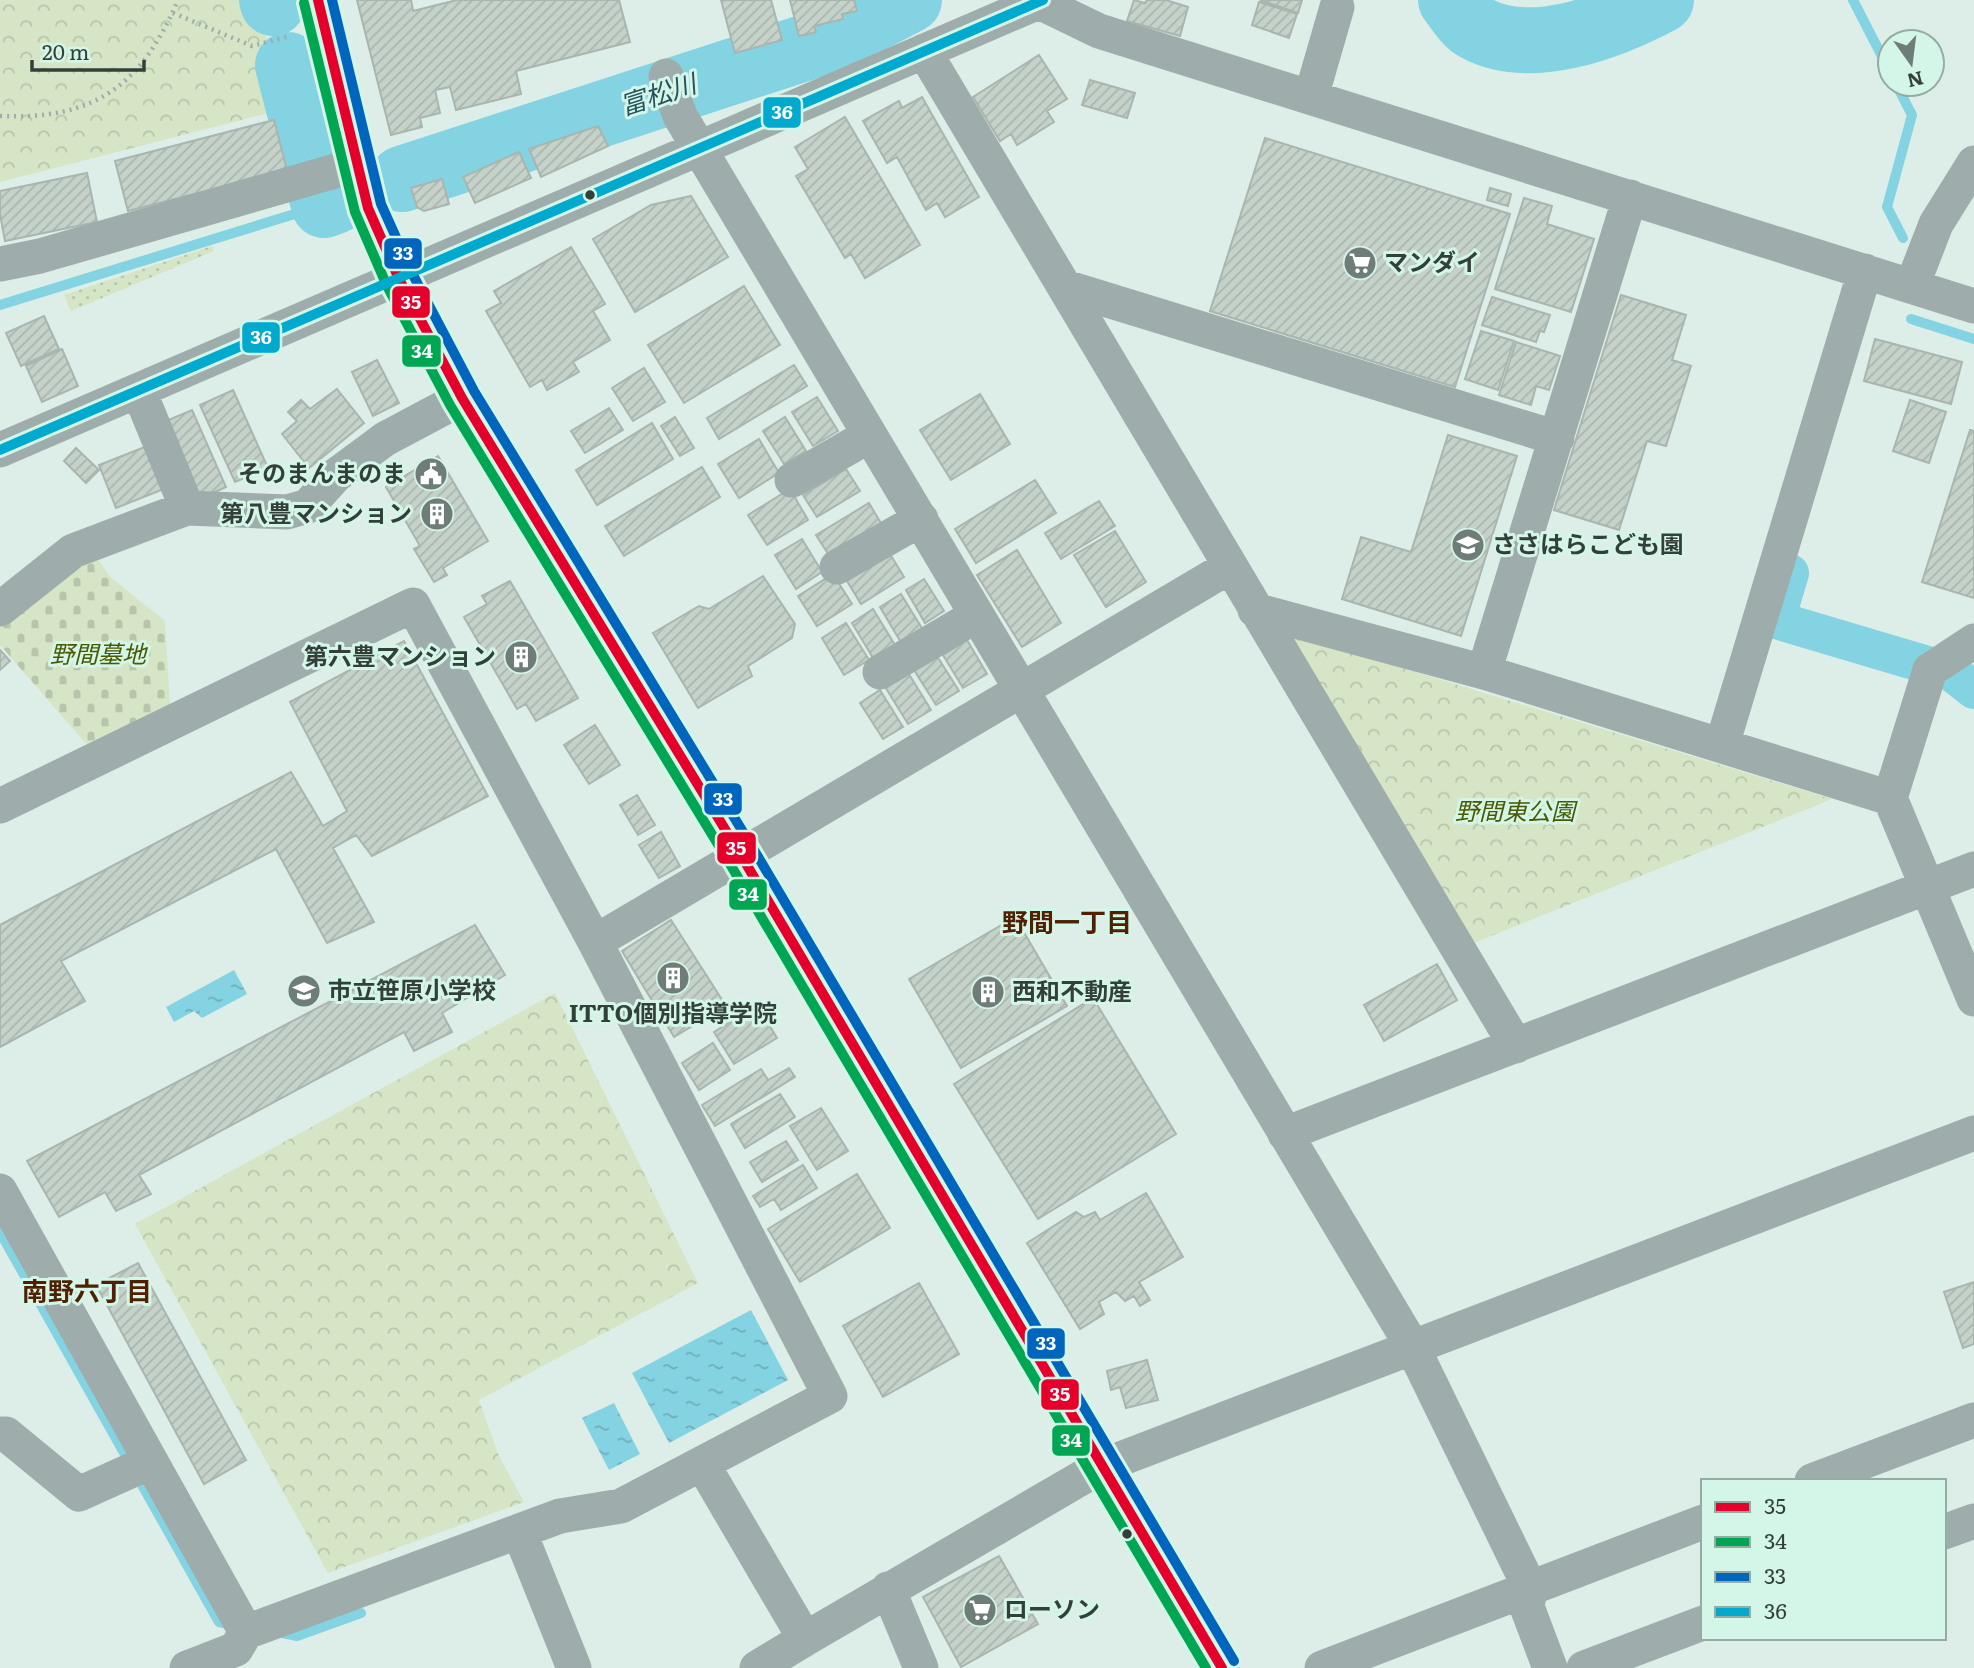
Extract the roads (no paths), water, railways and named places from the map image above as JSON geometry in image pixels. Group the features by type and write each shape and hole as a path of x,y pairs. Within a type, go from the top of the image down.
{"street":[{"path":"318,0 338,172 368,208 399,279 462,398 742,857 1222,1668"},
{"path":"0,450 1038,1 1099,32 1974,306"},
{"path":"1311,97 1337,7"},
{"path":"924,51 1516,1046"},
{"path":"666,76 680,116 1412,1346 1530,1588 1527,1607 1550,1668"},
{"path":"1912,286 1936,224 1974,163"},
{"path":"0,264 40,256 338,172"},
{"path":"1484,672 1630,197"},
{"path":"1722,744 1865,271"},
{"path":"1066,287 1557,438"},
{"path":"139,391 187,508"},
{"path":"0,610 73,551 187,508 286,512 308,506 335,476 385,439 462,398"},
{"path":"792,480 870,435"},
{"path":"836,567 920,519"},
{"path":"595,942 1229,567"},
{"path":"0,806 413,605 595,942 830,1396 621,1506 559,1516 246,1632 236,1649 187,1668"},
{"path":"1255,610 1484,672 1890,798"},
{"path":"880,672 977,615"},
{"path":"1974,641 1930,670 1890,798 1930,887 1974,999"},
{"path":"1285,1134 1974,869"},
{"path":"757,1668 887,1589 1102,1466 1974,1133"},
{"path":"0,1191 246,1632"},
{"path":"1823,1479 1887,1467 1974,1420"},
{"path":"0,1434 6,1434 79,1494 150,1462"},
{"path":"703,1465 805,1639"},
{"path":"1946,1531 1974,1521"},
{"path":"1322,1668 1701,1523"},
{"path":"519,1531 574,1668"},
{"path":"887,1589 920,1668"},
{"path":"1584,1668 1701,1624"}],"water":[{"path":"234,970 247,994 202,1018 194,1011 174,1022 166,1007"},
{"path":"751,1310 788,1380 669,1443 632,1373"},
{"path":"614,1403 640,1454 609,1470 582,1418"}],"waterway":[{"name":"富松川","path":"402,179 838,37 909,0"},
{"name":"富松川","path":"1451,0 1472,26 1497,37 1521,40 1545,39 1594,29 1661,0"},
{"path":"1853,0 1876,45"},
{"name":"富松川","path":"288,65 324,205 335,201"},
{"path":"1903,98 1912,115 1887,207 1903,238"},
{"path":"0,305 324,205"},
{"path":"1911,319 1974,339"},
{"path":"1790,573 1776,620 1951,672 1974,690"},
{"path":"0,1232 219,1622 233,1625"},
{"path":"277,1632 297,1636 361,1613"}],"place":[{"name":"マンダイ","path":"1360,263"},
{"name":"そのまんまのま","path":"431,474"},
{"name":"第八豊マンション","path":"437,514"},
{"name":"ささはらこども園","path":"1468,545"},
{"name":"第六豊マンション","path":"521,657"},
{"name":"ITTO個別指導学院","path":"673,978"},
{"name":"市立笹原小学校","path":"304,991"},
{"name":"西和不動産","path":"988,992"},
{"name":"ローソン","path":"980,1610"}],"district":[{"name":"野間一丁目","path":"1067,923"},
{"name":"南野六丁目","path":"87,1292"}],"park label":[{"name":"野間墓地","path":"98,655"},
{"name":"野間東公園","path":"1515,812"}]}
